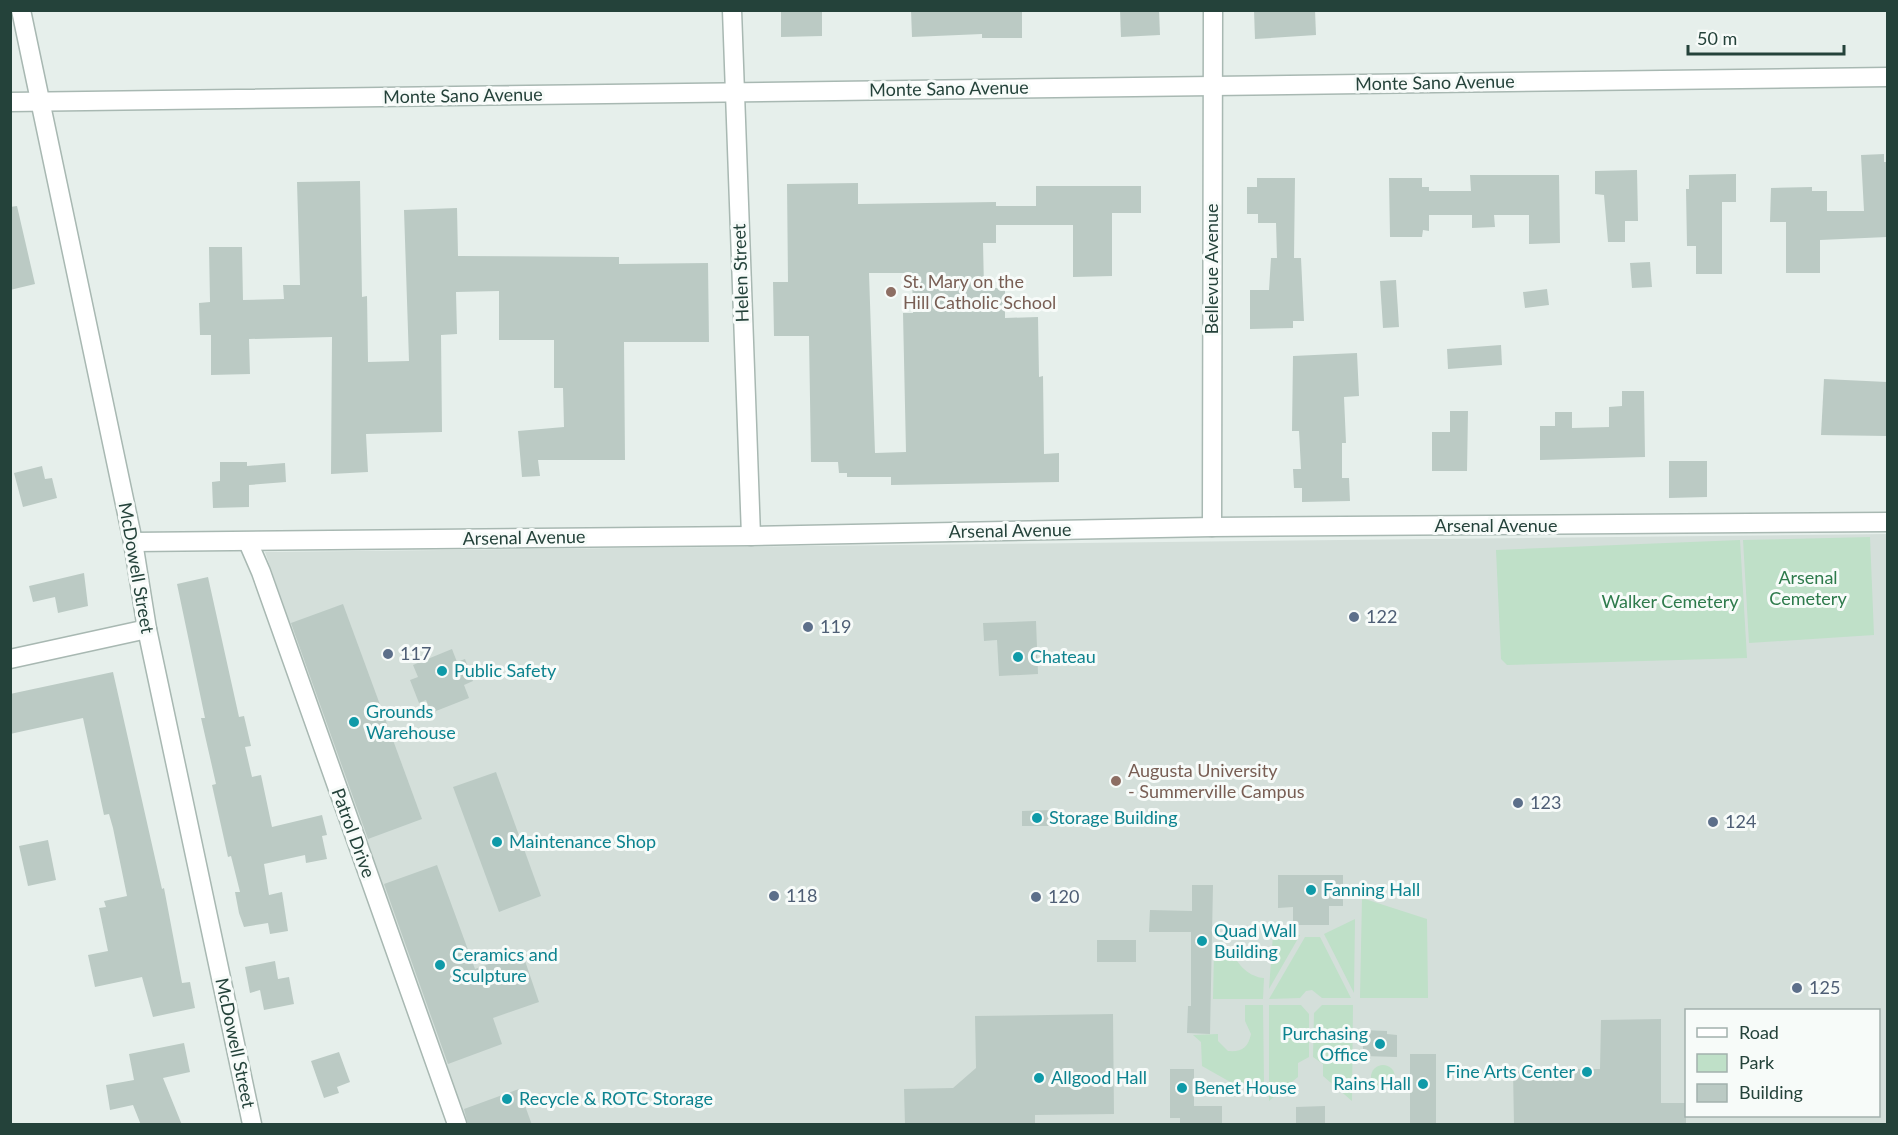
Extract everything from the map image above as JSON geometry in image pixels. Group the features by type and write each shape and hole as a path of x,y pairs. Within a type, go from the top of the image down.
{"street":[{"name":"McDowell Street","path":"21,10 133,542 147,629 252,1125"},
{"name":"Helen Street","path":"732,10 733,92 751,536"},
{"name":"Bellevue Avenue","path":"1212,527 1213,10"},
{"name":"Monte Sano Avenue","path":"10,102 1887,77"},
{"name":"Arsenal Avenue","path":"133,542 751,536 1212,527 1887,522"},
{"name":"Patrol Drive","path":"248,542 265,583 457,1125"},
{"path":"10,659 147,629"}],"shaded area":[{"name":"Augusta University - Summerville Campus","path":"1887,534 1887,1124 464,1124 265,552"}],"green space":[{"name":"Arsenal Cemetery","path":"1870,537 1874,635 1749,643 1743,540"},
{"name":"Walker Cemetery","path":"1740,540 1747,658 1507,665 1501,659 1496,550"},
{"path":"1362,898 1427,919 1428,998 1360,998"},
{"path":"1355,919 1354,993 1324,934"},
{"path":"1273,934 1300,935 1269,989"},
{"path":"1305,937 1320,937 1351,998 1322,998 1312,990 1306,991 1300,998 1269,999"},
{"path":"1214,951 1232,952 1245,969 1264,978 1263,999 1213,999"},
{"path":"1245,1005 1263,1005 1264,1082 1232,1083 1202,1066 1201,1042 1193,1035 1218,1034 1218,1041 1228,1051 1244,1048 1251,1034 1245,1021"},
{"path":"1269,1005 1301,1005 1309,1014 1309,1057 1298,1063 1298,1077 1269,1101"},
{"path":"1322,1005 1353,1005 1352,1101 1323,1076 1323,1064 1313,1057 1314,1013"},
{"path":"1378,1065 1388,1065 1395,1072 1395,1082 1388,1089 1378,1089 1371,1082 1371,1072"}],"building":[{"path":"781,10 822,10 822,36 781,37"},
{"path":"911,10 1022,10 1022,38 982,38 982,34 912,37"},
{"path":"1120,10 1159,10 1160,35 1121,37"},
{"path":"1254,10 1315,10 1316,35 1255,39"},
{"path":"1884,154 1884,162 1887,162 1887,237 1820,240 1820,273 1786,273 1786,222 1770,222 1771,188 1812,187 1812,191 1827,191 1827,211 1864,211 1861,155"},
{"path":"1637,170 1638,221 1625,221 1625,242 1608,242 1604,195 1595,194 1595,171"},
{"path":"1736,174 1736,202 1722,202 1722,274 1696,274 1696,246 1687,246 1686,189 1689,189 1689,175"},
{"path":"1470,175 1559,175 1560,243 1529,244 1529,215 1494,215 1495,227 1472,228 1472,215 1429,215 1429,231 1423,230 1422,237 1390,237 1389,178 1422,178 1422,187 1429,187 1429,191 1471,191"},
{"path":"1257,178 1295,178 1294,258 1301,258 1304,321 1293,321 1293,328 1250,329 1250,290 1269,290 1271,258 1277,258 1276,223 1258,223 1258,214 1247,214 1247,187 1257,187"},
{"path":"360,181 362,297 367,296 368,362 409,361 404,210 457,208 458,256 619,257 619,264 708,263 709,342 624,342 625,460 538,460 540,476 522,477 518,431 564,427 563,388 554,388 554,340 499,340 499,291 456,292 457,334 441,335 442,432 366,434 368,472 331,474 332,337 249,339 250,374 211,375 211,335 200,335 199,303 210,302 209,247 242,247 243,300 284,299 283,285 300,285 297,182"},
{"path":"858,183 858,204 996,202 996,206 1036,206 1036,186 1141,186 1141,213 1112,213 1112,276 1073,277 1073,225 996,225 996,243 983,243 984,288 1005,288 1005,318 1038,317 1039,377 1043,376 1044,454 1059,453 1059,482 891,485 891,477 847,477 847,473 839,473 838,462 811,462 809,336 774,336 773,282 788,282 787,184","holes":["869,273 912,273 913,313 903,313 906,452 875,453"]},
{"path":"17,206 35,284 10,290 10,207"},
{"path":"1650,262 1652,287 1632,288 1630,263"},
{"path":"1396,280 1399,327 1383,328 1380,281"},
{"path":"1547,289 1549,305 1525,308 1523,292"},
{"path":"1501,345 1502,365 1448,369 1447,349"},
{"path":"1357,353 1359,396 1344,397 1346,443 1342,443 1342,478 1349,478 1350,501 1302,502 1302,488 1294,488 1293,469 1301,469 1299,431 1292,431 1293,356"},
{"path":"1824,379 1887,382 1887,436 1821,435"},
{"path":"1622,391 1644,391 1645,457 1540,460 1540,426 1555,426 1555,412 1572,412 1572,428 1609,427 1609,407 1622,406"},
{"path":"1450,411 1468,411 1467,471 1432,471 1432,432 1450,432"},
{"path":"1669,461 1707,461 1707,497 1669,498"},
{"path":"220,462 247,462 247,466 285,463 286,482 249,485 249,507 213,508 212,482 220,481"},
{"path":"42,466 45,479 52,478 57,498 23,507 14,473"},
{"path":"84,573 88,606 58,613 55,597 33,602 29,586"},
{"path":"208,577 239,717 244,716 251,746 245,747 252,777 261,775 272,827 322,815 327,835 322,836 327,859 306,863 305,855 264,864 269,895 282,892 288,931 270,934 268,923 244,927 239,913 235,892 240,892 231,856 228,857 212,785 216,784 201,718 205,718 177,584"},
{"name":"Grounds Warehouse","path":"343,604 422,819 368,839 291,623"},
{"name":"Chateau","path":"1036,621 1038,674 999,676 997,640 984,641 983,623"},
{"name":"Public Safety","path":"452,649 457,662 465,659 473,681 464,685 469,698 431,713 426,700 419,703 410,680 418,677 413,665"},
{"path":"113,672 162,889 164,888 182,983 190,982 195,1008 153,1017 142,977 95,987 88,955 108,951 99,908 106,907 104,901 127,896 113,828 109,814 104,815 83,718 10,734 10,694"},
{"name":"Maintenance Shop","path":"496,772 541,896 499,912 453,787"},
{"name":"Storage Building","path":"1052,810 1052,826 1022,826 1022,811"},
{"path":"48,840 56,880 28,886 19,846"},
{"name":"Ceramics and Sculpture","path":"437,865 475,969 522,952 539,1002 493,1018 502,1044 448,1064 384,884"},
{"name":"Fanning Hall","path":"1278,875 1343,875 1343,906 1329,906 1329,925 1293,925 1293,907 1278,908"},
{"path":"1192,885 1213,885 1210,1034 1187,1033 1188,1006 1191,1006 1191,932 1149,932 1150,910 1192,911"},
{"path":"1097,940 1136,940 1136,962 1097,962"},
{"path":"275,961 278,979 289,977 294,1004 264,1010 260,990 250,993 245,967"},
{"name":"Allgood Hall","path":"1113,1014 1114,1114 1035,1115 1035,1125 905,1125 904,1089 953,1088 976,1068 975,1016"},
{"name":"Fine Arts Center","path":"1661,1019 1661,1103 1685,1103 1686,1125 1514,1125 1513,1070 1600,1069 1601,1020"},
{"name":"Purchasing Office","path":"1363,1030 1387,1031 1387,1034 1397,1035 1397,1057 1363,1056"},
{"path":"184,1043 190,1072 163,1078 182,1125 141,1125 133,1105 110,1110 106,1085 134,1080 129,1054"},
{"path":"339,1052 350,1082 337,1087 339,1093 324,1098 311,1061"},
{"name":"Rains Hall","path":"1410,1054 1436,1054 1436,1125 1410,1125"},
{"name":"Benet House","path":"1170,1069 1194,1069 1194,1106 1222,1106 1222,1125 1180,1125 1180,1118 1170,1118"},
{"name":"Recycle & ROTC Storage","path":"519,1089 532,1125 468,1125 464,1109"},
{"path":"1325,1106 1325,1125 1296,1125 1296,1107"}],"place":[{"name":"St. Mary on the Hill Catholic School","path":"891,292"},
{"name":"122","path":"1354,617"},
{"name":"119","path":"808,627"},
{"name":"117","path":"388,654"},
{"name":"Chateau","path":"1018,657"},
{"name":"Public Safety","path":"442,671"},
{"name":"Grounds Warehouse","path":"354,722"},
{"name":"Augusta University - Summerville Campus","path":"1116,781"},
{"name":"123","path":"1518,803"},
{"name":"Storage Building","path":"1037,818"},
{"name":"124","path":"1713,822"},
{"name":"Maintenance Shop","path":"497,842"},
{"name":"Fanning Hall","path":"1311,890"},
{"name":"118","path":"774,896"},
{"name":"120","path":"1036,897"},
{"name":"Quad Wall Building","path":"1202,941"},
{"name":"Ceramics and Sculpture","path":"440,965"},
{"name":"125","path":"1797,988"},
{"name":"Purchasing Office","path":"1380,1044"},
{"name":"Fine Arts Center","path":"1587,1072"},
{"name":"Allgood Hall","path":"1039,1078"},
{"name":"Rains Hall","path":"1423,1084"},
{"name":"Benet House","path":"1182,1088"},
{"name":"Recycle & ROTC Storage","path":"507,1099"}]}
